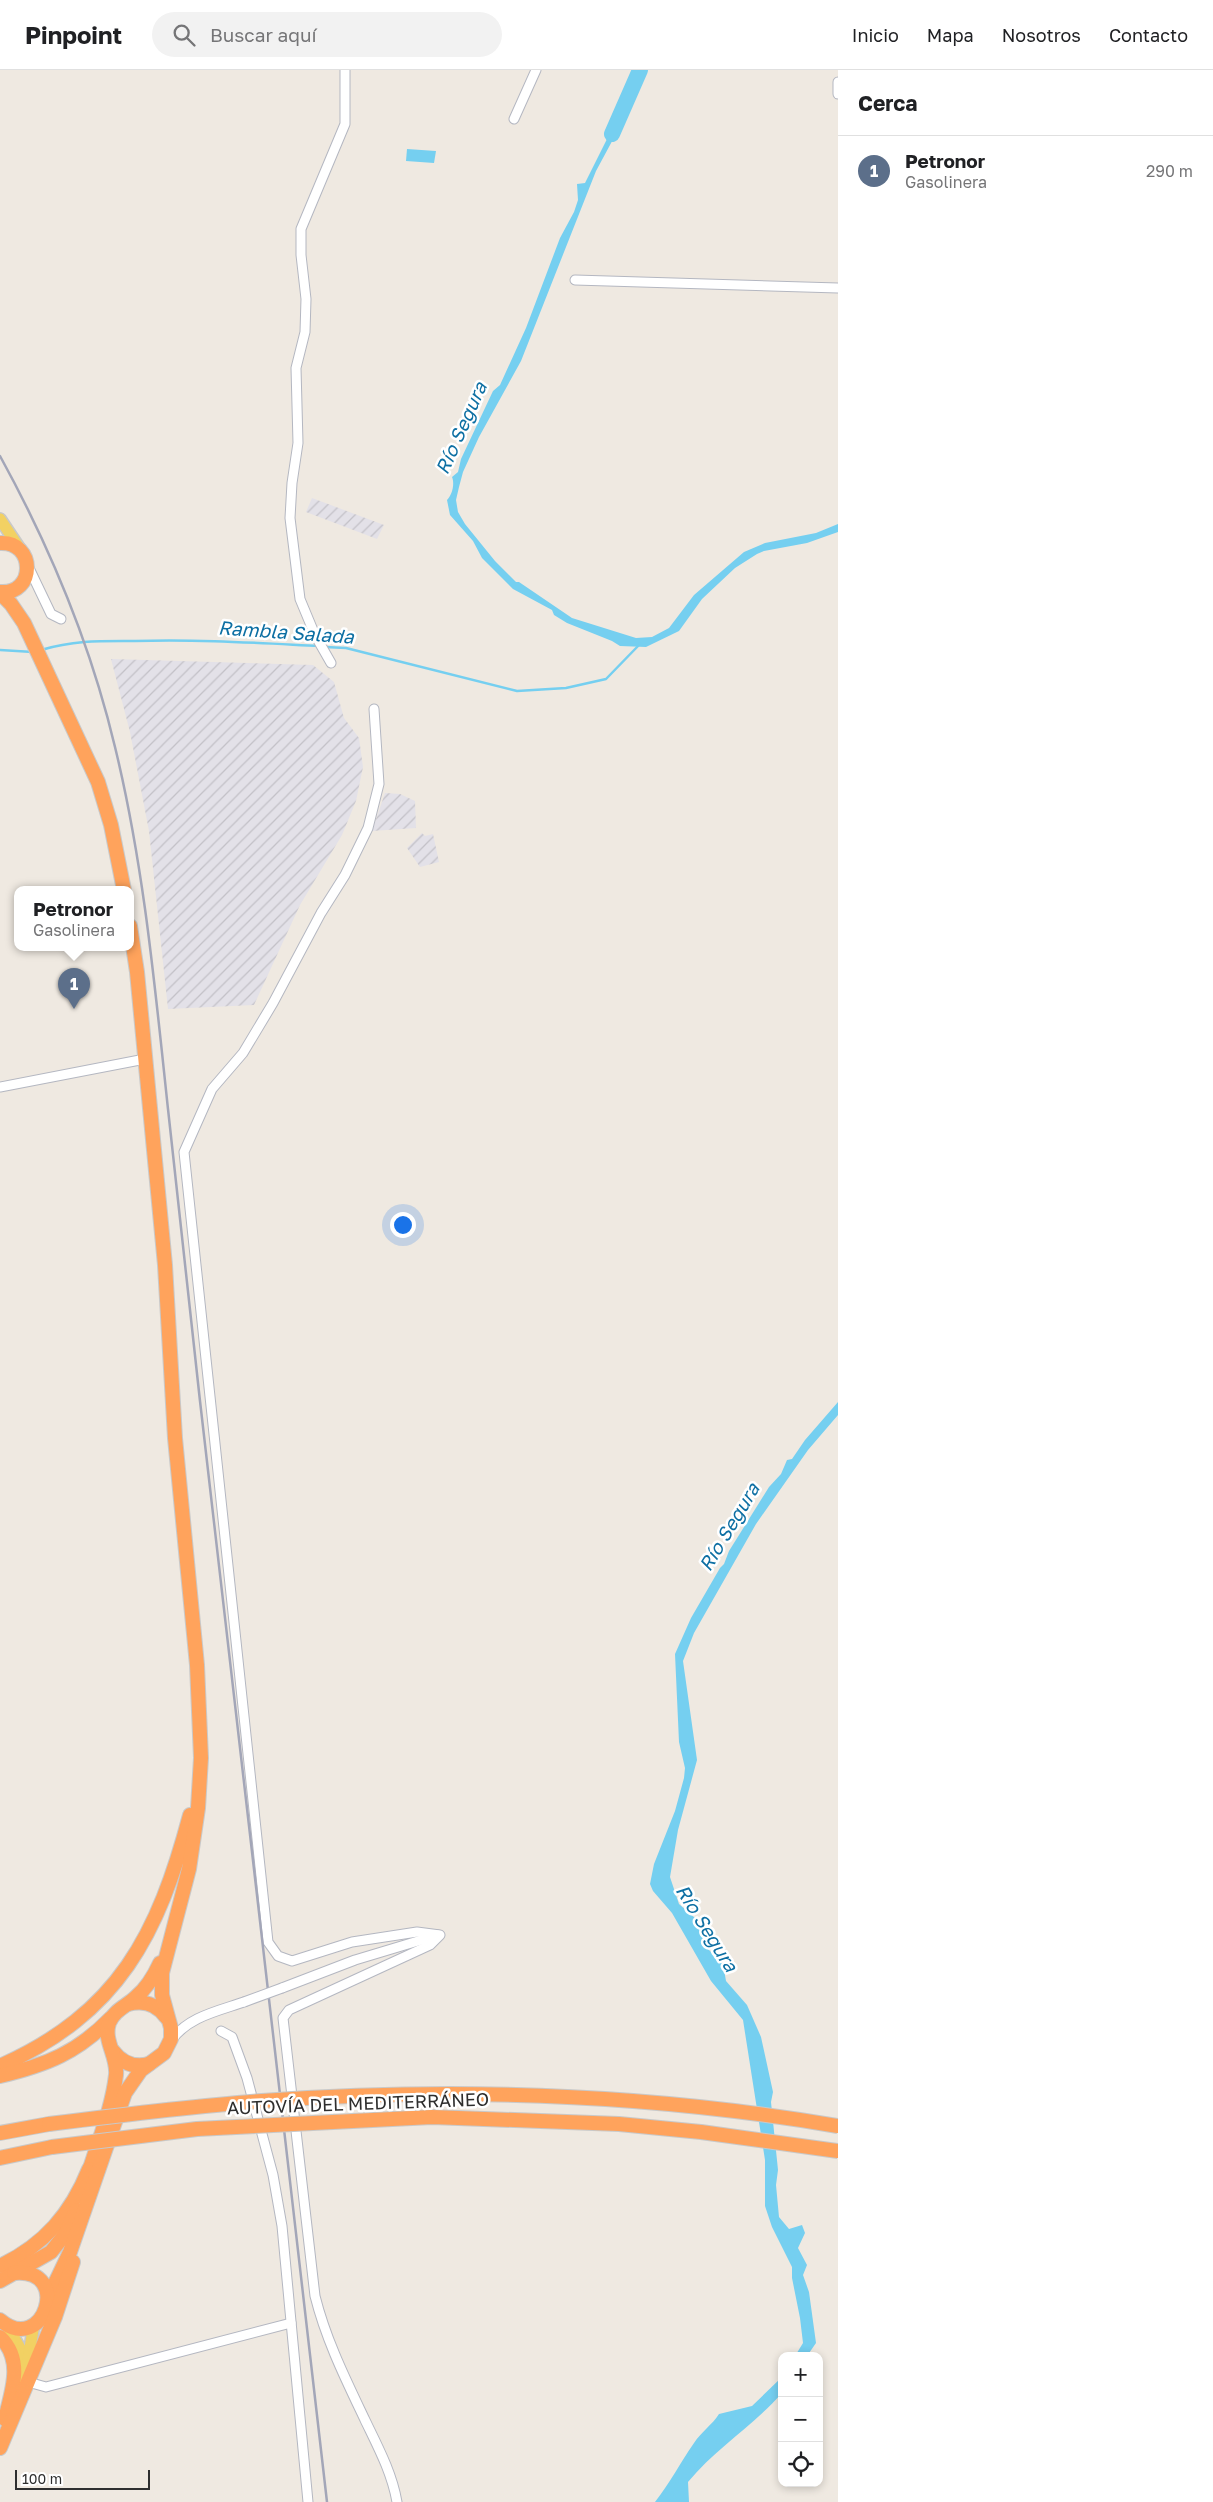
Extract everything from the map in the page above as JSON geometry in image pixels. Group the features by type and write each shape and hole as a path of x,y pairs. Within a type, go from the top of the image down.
{"highway":[{"path":"7,544 28,566 22,585 20,605 27,629"},
{"path":"0,592 12,591 22,585"},
{"path":"0,592 11,604 27,629 92,766 103,796 123,886"},
{"path":"4,2322 21,2328 34,2324 46,2310 48,2298 67,2258 88,2203 125,2093 136,2074 160,2058 170,2044 171,2033 161,1988 166,1951 189,1868 198,1808 201,1758 197,1666 178,1469 166,1274 146,1059 133,951"},
{"path":"0,2066 49,2041 83,2015 116,1982 141,1946 158,1914 172,1876 190,1814 201,1758"},
{"path":"0,2076 38,2066 64,2055 86,2041 150,1982 166,1951"},
{"path":"128,2004 139,2002 150,2004 159,2009 167,2019"},
{"path":"0,2281 39,2260 60,2242 78,2207 115,2083 116,2066 108,2040 108,2029 114,2014"},
{"path":"112,2050 120,2059 129,2064 149,2064"},
{"name":"AUTOVÍA DEL MEDITERRÁNEO","path":"0,2133 49,2124 160,2110 265,2101 363,2096 527,2096 700,2108 838,2126"},
{"name":"AUTOVÍA DEL MEDITERRÁNEO","path":"0,2158 52,2147 197,2129 432,2117 619,2124 701,2132 838,2151"},
{"path":"0,2266 27,2251 55,2228 79,2193 91,2164"},
{"path":"0,2447 25,2381 63,2297 88,2203"},
{"path":"14,2273 29,2274 36,2278 46,2290 48,2298"},
{"path":"0,2337 12,2354 15,2369 14,2384 0,2442"}],"main road":[{"path":"0,519 7,544"},
{"path":"4,2322 21,2350 25,2381"},
{"path":"25,2381 34,2324"}],"street":[{"path":"331,663 315,635 300,600 290,518 292,483 298,442 296,368 305,332 306,299 301,255 301,229 346,124 345,70"},
{"path":"514,119 536,70"},
{"path":"838,82 838,94"},
{"path":"576,280 838,288"},
{"path":"28,566 53,616 61,618"},
{"path":"22,585 37,587"},
{"path":"374,709 379,784 368,828 345,875 321,913 268,1012 243,1053 224,1072 212,1089 184,1152 184,1168 244,1705 268,1942 278,1956 292,1961 352,1942 417,1932 440,1935"},
{"path":"0,1088 146,1059"},
{"path":"170,2044 178,2032 192,2022 355,1960 440,1935"},
{"path":"397,2502 385,2462 337,2363 321,2321 315,2296 283,2018 289,2010 430,1945 440,1935"},
{"path":"167,2019 192,2022"},
{"path":"222,2031 232,2037 247,2078 273,2176 282,2226 308,2502"},
{"path":"25,2381 46,2387 290,2323"}],"shaded area":[{"path":"312,498 384,525 377,539 306,512"},
{"path":"111,659 313,665 334,682 344,718 359,738 363,767 356,801 342,835 300,905 254,1005 168,1009 149,831 130,732"},
{"path":"385,793 400,794 415,801 416,828 372,831"},
{"path":"422,833 425,836 433,834 439,862 420,867 407,848"}],"water":[{"path":"619,115 624,116 624,119 596,171 521,361 479,437 463,472 456,500 458,512 465,524 495,561 516,582 519,582 572,618 636,638 652,637 669,628 694,595 744,552 765,543 816,533 838,524 838,532 807,543 764,551 735,568 702,599 679,631 646,647 620,646 567,623 554,615 552,610 513,589 482,558 473,541 450,515 447,500 452,489 452,477 458,472 461,459 493,391 500,385 526,328 560,238 574,212 578,200 577,184 585,183"},
{"path":"407,149 436,151 434,163 406,161"},
{"path":"838,1402 838,1415 808,1450 756,1524 694,1633 683,1661 697,1760 678,1830 670,1877 679,1904 695,1918 707,1948 723,1964 726,1981 747,2005 761,2037 773,2092 771,2102 778,2170 776,2185 779,2217 789,2229 802,2225 805,2233 798,2248 807,2265 803,2275 809,2292 816,2343 810,2352 797,2352 803,2343 792,2278 792,2267 772,2227 765,2206 765,2160 743,2020 711,1981 672,1913 653,1891 650,1884 654,1864 675,1811 684,1778 685,1768 679,1742 675,1654 691,1618 724,1564 729,1551 769,1487 781,1474 787,1460 792,1459 805,1440"},
{"path":"778,2381 778,2397 710,2458 688,2482 689,2502 655,2502 697,2439 719,2414 752,2406"}],"waterway":[{"name":"Río Segura","path":"612,134 640,70"},
{"name":"Rambla Salada","path":"41,650 77,643 111,641 204,641 319,646"},
{"name":"Rambla Salada","path":"325,647 346,648 517,691 566,688 606,679 640,644"},
{"name":"Rambla Salada","path":"0,650 33,652"}],"railway":[{"path":"0,456 52,561 81,635 94,672 115,747 134,837 148,927 200,1401 327,2502"}],"place":[{"name":"Petronor","path":"74,1009"}]}
